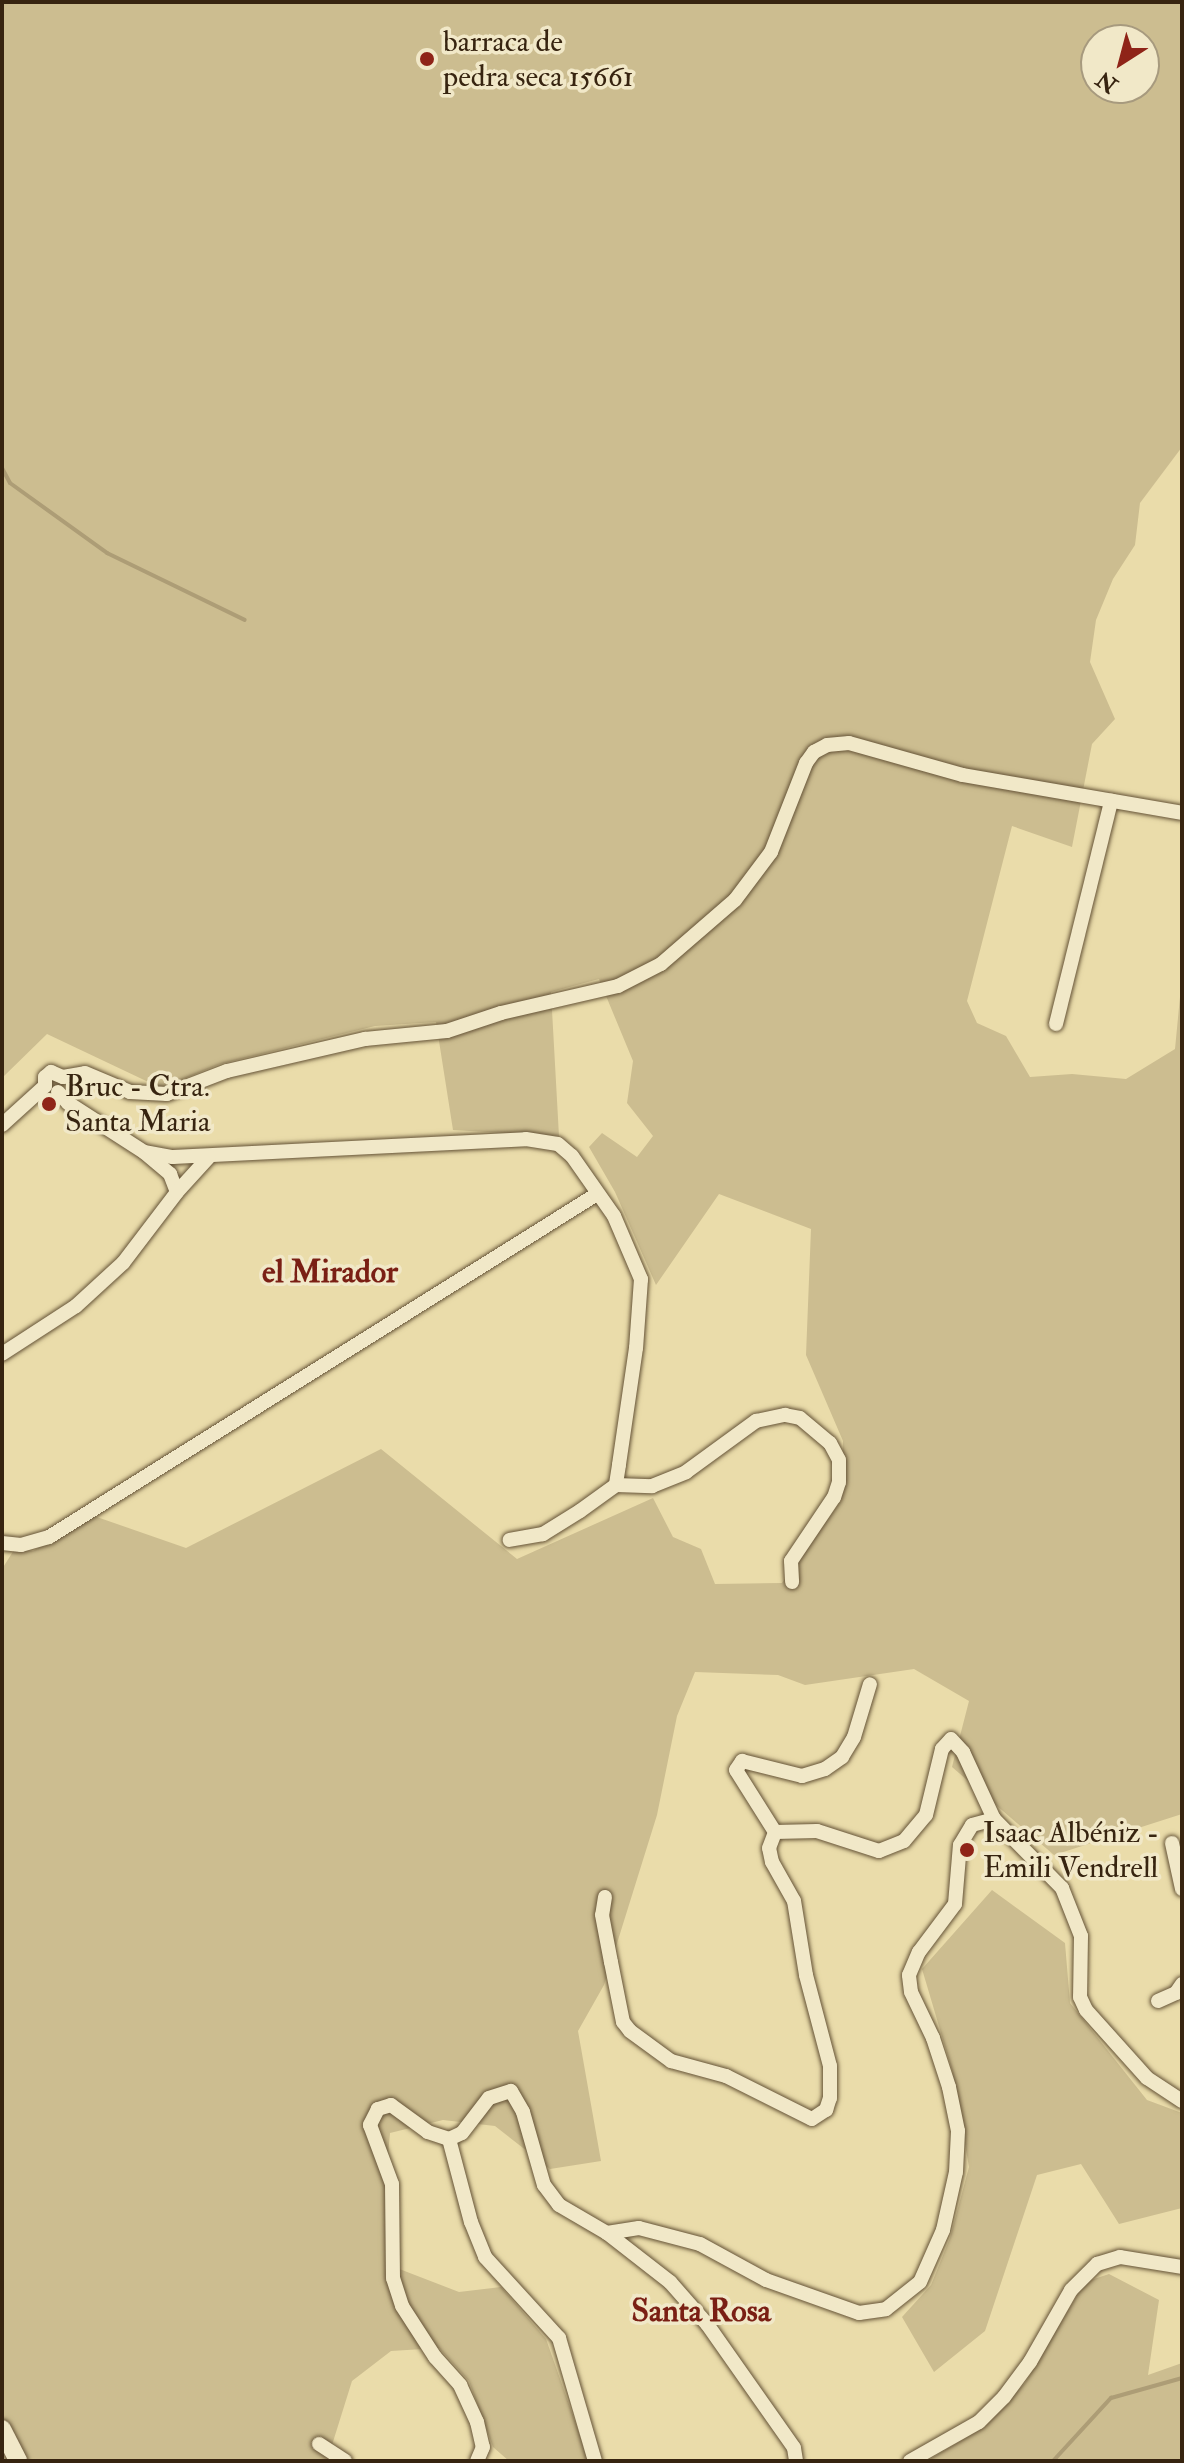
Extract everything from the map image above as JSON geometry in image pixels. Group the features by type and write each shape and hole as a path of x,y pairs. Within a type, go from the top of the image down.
{"street":[{"path":"2,1125 55,1085 85,1073 130,1092 167,1094 242,1067 365,1039 447,1031 501,1013 618,986 661,964 735,900 771,852 806,763 814,752 827,745 849,743 963,775 1182,813"},
{"path":"1056,1024 1111,801"},
{"path":"55,1085 68,1103 144,1152 170,1174 177,1192"},
{"path":"144,1152 209,1157 526,1139 558,1144 587,1173 597,1194 614,1216 641,1279 636,1348 616,1485"},
{"path":"2,1354 76,1306 123,1263 177,1192 209,1157"},
{"path":"2,1543 21,1545 49,1537 597,1194"},
{"path":"510,1540 543,1534 616,1485 652,1486 686,1472 756,1421 785,1415 800,1418 830,1443 839,1460 839,1482 834,1497 791,1561 792,1582"},
{"path":"775,1832 736,1770 742,1761 802,1776 825,1769 842,1757 854,1737 870,1684"},
{"path":"775,1832 817,1831 879,1851 904,1841 926,1815 942,1749 951,1739 963,1752 994,1819 1062,1888 1081,1936 1080,1997 1086,2010 1147,2078 1182,2101"},
{"path":"607,2233 639,2228 700,2244 766,2280 859,2313 886,2309 920,2282 943,2230 956,2172 958,2131 945,2075 911,1992 909,1975 919,1952 955,1904 960,1845 972,1825 994,1819"},
{"path":"605,1897 602,1915 623,2022 630,2031 671,2061 726,2076 812,2119 826,2110 830,2098 830,2066 806,1975 794,1901 772,1862 769,1848 775,1832"},
{"path":"1172,1843 1182,1889"},
{"path":"1158,2001 1176,1993 1182,1984"},
{"path":"477,2461 483,2447 460,2385 435,2357 402,2306 397,2292 393,2278 392,2184 370,2125 378,2109 391,2105 428,2132 449,2139 462,2133 489,2098 511,2091 523,2112 544,2185 559,2205 607,2233 670,2282 707,2324 794,2448 796,2461"},
{"path":"449,2139 471,2222 485,2257 559,2338 595,2461"},
{"path":"910,2461 979,2422 1004,2397 1030,2362 1071,2290 1097,2264 1120,2257 1182,2267"},
{"path":"2,2429 18,2461"},
{"path":"319,2444 345,2461"}],"shaded area":[{"path":"2,2 1182,2 1182,447 1140,503 1135,545 1113,579 1096,620 1090,662 1115,719 1092,744 1072,847 1012,826 967,1001 977,1023 1006,1036 1030,1077 1072,1074 1126,1079 1175,1049 1182,976 1182,1814 1054,1855 952,1767 969,1701 914,1669 805,1685 778,1675 695,1672 677,1716 657,1815 604,1985 578,2031 601,2161 550,2169 495,2126 443,2120 390,2133 385,2189 389,2265 459,2292 501,2287 546,2339 589,2461 509,2461 493,2447 469,2381 439,2348 391,2351 352,2381 327,2461 2,2461 2,1569 14,1550 33,1551 94,1516 186,1548 381,1449 517,1559 653,1498 673,1537 701,1549 715,1584 782,1583 841,1501 843,1441 806,1355 811,1229 719,1194 656,1285 615,1192 589,1147 602,1133 637,1157 653,1136 627,1103 633,1061 599,979 551,992 559,1136 453,1130 436,1022 375,1026 220,1064 161,1088 47,1034 2,1078"},
{"path":"992,1890 1065,1943 1070,2003 1147,2100 1182,2113 1182,2208 1119,2224 1081,2164 1037,2175 985,2331 934,2372 902,2317 931,2285 950,2238 969,2167 952,2070 922,1969"},
{"path":"1109,2274 1159,2300 1148,2375 1182,2363 1182,2461 927,2461 984,2427 1025,2383 1085,2282"}],"waterway":[{"path":"2,468 10,483 107,553 245,620"},
{"path":"1053,2461 1111,2398 1182,2378"}],"place":[{"name":"barraca de pedra seca 15661","path":"427,59"},
{"name":"Bruc - Ctra. Santa Maria","path":"49,1104"},
{"name":"Isaac Albéniz - Emili Vendrell","path":"967,1850"}],"district":[{"name":"el Mirador","path":"330,1272"},
{"name":"Santa Rosa","path":"701,2311"}]}
